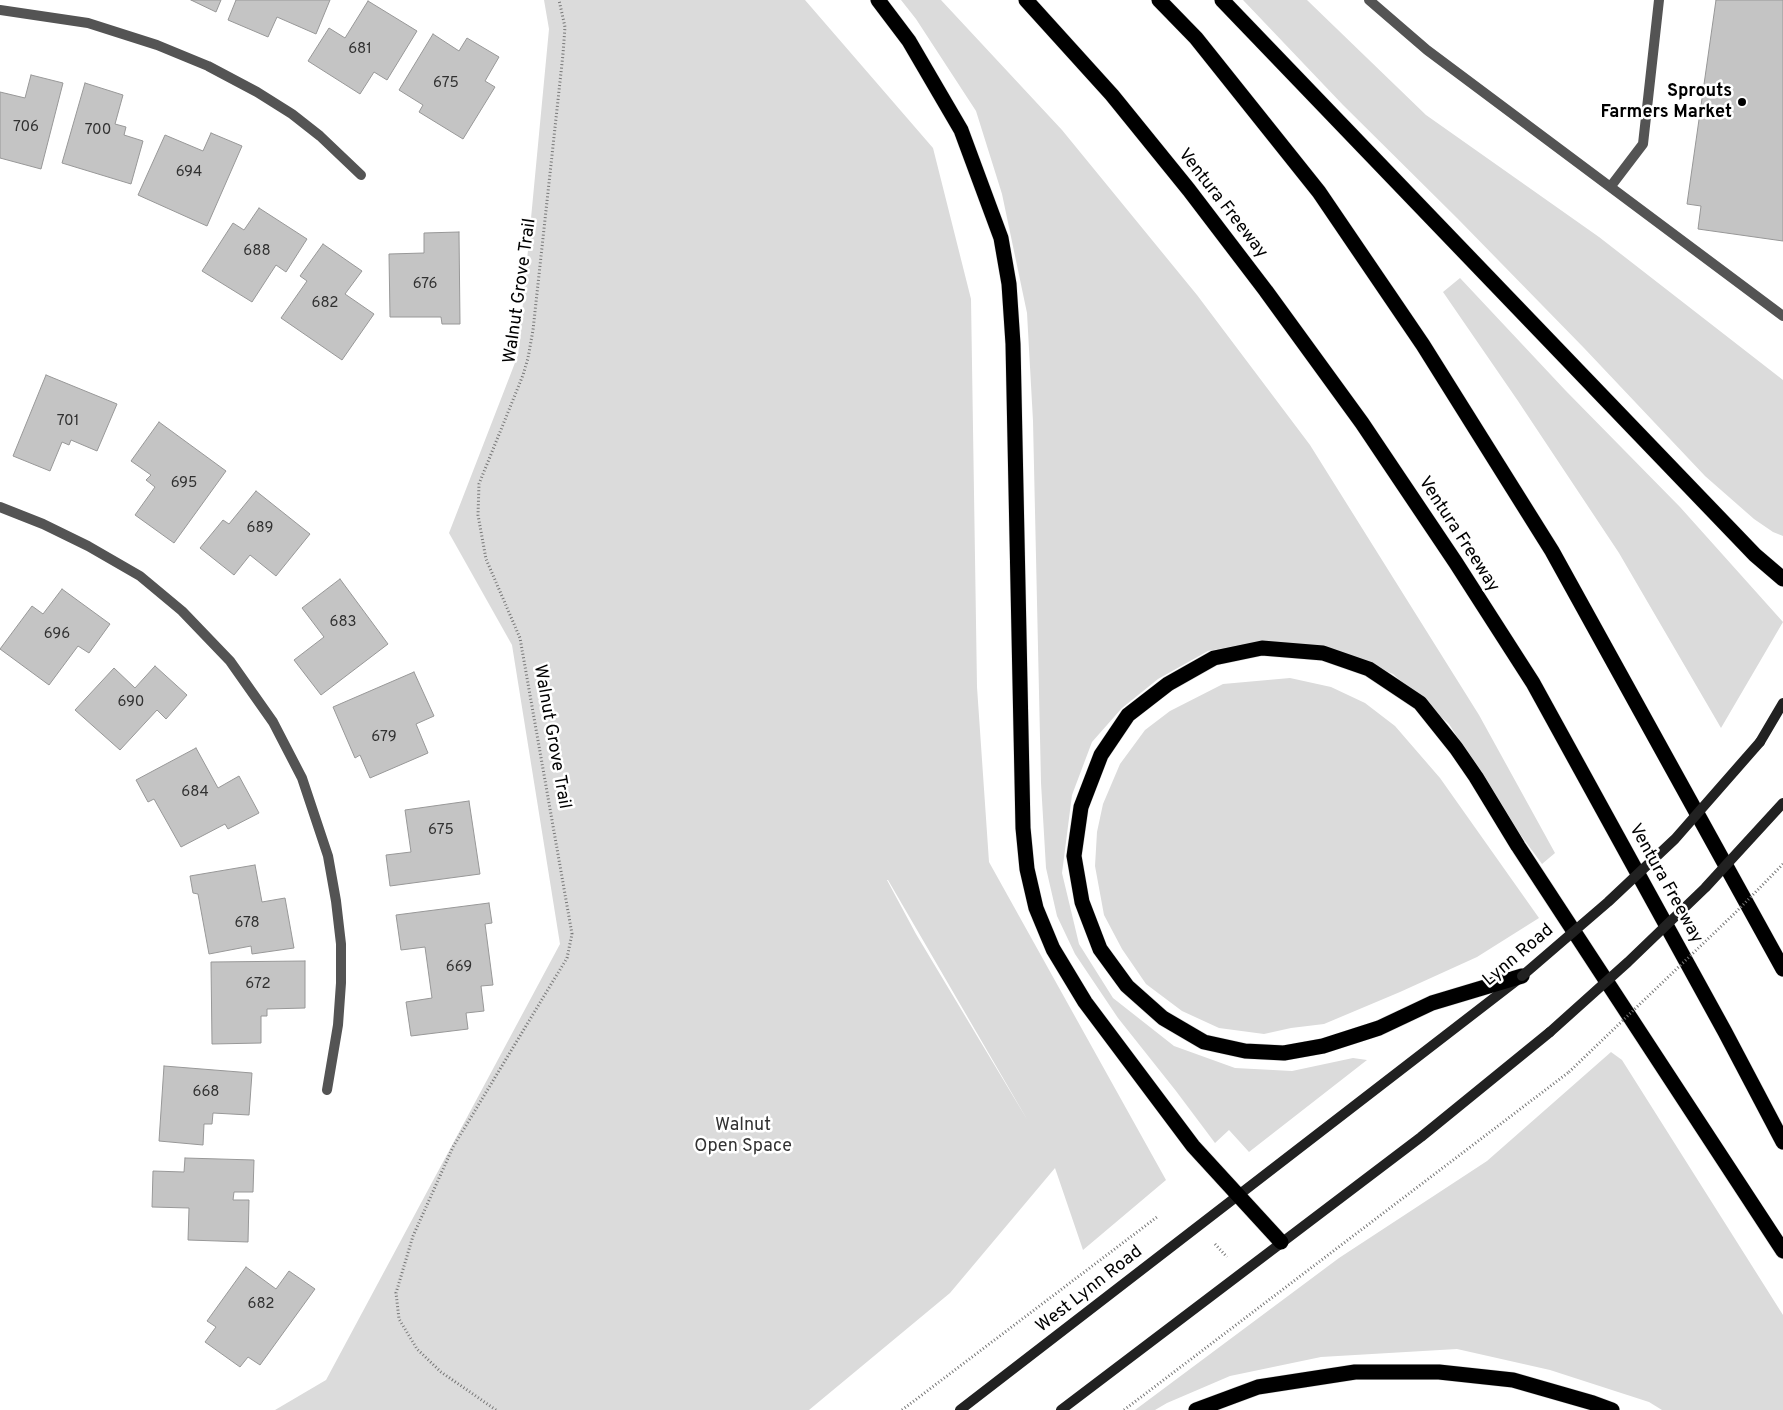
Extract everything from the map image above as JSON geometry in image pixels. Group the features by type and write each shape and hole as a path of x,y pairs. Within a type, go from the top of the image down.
{"highway":[{"path":"878,0 908,41 961,130 1001,238 1009,284 1013,344 1023,828 1027,869 1036,908 1053,949 1085,1002 1193,1146 1281,1242"},
{"name":"Ventura Freeway","path":"1026,0 1112,95 1195,198 1266,291 1362,423 1456,563 1532,683 1720,1023 1783,1142"},
{"path":"1159,0 1196,38 1319,192 1423,345 1552,551 1783,969"},
{"path":"1222,0 1755,555 1783,579"},
{"path":"1522,976 1432,1003 1379,1028 1323,1046 1284,1053 1245,1051 1204,1042 1163,1018 1127,986 1100,949 1082,902 1074,856 1081,807 1101,755 1128,715 1168,684 1214,658 1262,648 1323,653 1369,669 1420,704 1456,748 1476,777 1529,862 1783,1251"},
{"path":"1196,1410 1258,1388 1355,1372 1439,1372 1514,1380 1593,1402 1612,1410"}],"main road":[{"name":"Lynn Road","path":"1238,1195 1522,976 1608,902 1675,839 1760,742 1783,703"},
{"path":"1061,1410 1420,1137 1550,1032 1628,962 1705,888 1783,803"},
{"name":"West Lynn Road","path":"960,1410 1238,1195"}],"street":[{"path":"1369,0 1427,50 1783,316"},
{"path":"1611,186 1643,144 1659,0"},
{"path":"0,10 88,23 157,45 208,66 257,92 292,114 320,136 361,175"},
{"path":"0,507 43,524 140,576 182,610 230,661 273,722 302,778 328,856 336,901 341,944 341,984 338,1025 327,1090"}],"path":[{"name":"Walnut Grove Trail","path":"496,1410 441,1372 417,1349 399,1319 396,1293 413,1236 453,1147 567,958 572,934 520,638 486,559 478,515 480,484 528,358 533,330 564,54 565,27 559,0"},
{"path":"1124,1410 1569,1072 1735,913 1783,864"},
{"path":"902,1410 1157,1217"},
{"path":"1215,1244 1227,1257"}],"green space":[{"name":"Walnut Open Space","path":"544,0 805,0 933,148 971,299 977,687 989,862 1166,1180 1083,1250 1055,1168 950,1293 809,1410 275,1410 326,1380 560,944 512,645 449,533 518,355 549,29","holes":["888,880 1028,1121 916,934"]},
{"path":"901,0 941,0 1062,130 1197,295 1310,445 1479,715 1555,853 1542,864 1514,826 1449,724 1393,674 1333,649 1256,642 1208,651 1158,679 1122,708 1092,742 1072,795 1062,873 1079,944 1113,998 1174,1046 1235,1068 1292,1071 1353,1058 1367,1060 1249,1152 1229,1130 1215,1143 1118,1018 1075,954 1057,916 1046,868 1041,783 1033,421 1027,313 1002,194 976,111 916,19"},
{"path":"1243,0 1307,0 1426,115 1599,237 1783,380 1783,536 1773,532 1754,519 1705,476 1584,348 1343,105"},
{"path":"1460,278 1566,391 1680,507 1783,622 1721,728 1619,553 1443,292"},
{"path":"1290,678 1331,687 1365,703 1395,726 1440,778 1539,918 1477,957 1324,1024 1264,1034 1219,1028 1182,1011 1146,984 1122,949 1104,915 1095,866 1097,832 1103,804 1120,764 1145,730 1170,711 1223,684"},
{"path":"1611,1052 1622,1060 1783,1315 1783,1410 1662,1410 1649,1402 1550,1370 1457,1349 1321,1357 1230,1376 1155,1410 1135,1410 1339,1258 1487,1161"}],"building":[{"path":"191,0 221,0 216,12"},
{"path":"236,0 330,0 316,34 277,17 268,37 228,20"},
{"name":"Sprouts Farmers Market","path":"1716,0 1783,0 1783,241 1698,229 1701,206 1687,204"},
{"path":"368,1 417,31 387,80 374,72 360,94 308,61 329,28 345,38"},
{"path":"433,34 459,51 467,38 499,57 485,81 495,87 463,139 419,112 423,105 399,90"},
{"path":"31,75 63,83 41,169 0,158 0,92 25,98"},
{"path":"85,83 123,95 115,124 126,127 124,135 143,141 131,184 62,163"},
{"path":"211,133 242,146 207,226 138,195 165,135 203,151"},
{"path":"259,208 307,239 286,272 276,265 252,302 202,271 233,223 244,230"},
{"path":"459,232 460,324 442,324 441,317 390,317 389,254 424,253 424,233"},
{"path":"323,244 362,271 345,294 374,314 342,360 281,318 307,281 300,276"},
{"path":"46,375 117,404 97,451 71,440 69,445 62,442 50,471 13,456"},
{"path":"159,422 226,471 174,543 135,515 155,487 146,480 151,475 131,461"},
{"path":"256,491 310,534 276,576 250,555 234,575 200,548 223,520 229,524"},
{"path":"340,579 388,644 321,695 294,660 324,637 302,608"},
{"path":"62,589 110,624 89,653 78,646 49,685 0,649 32,606 43,614"},
{"path":"155,666 187,695 166,719 157,710 120,750 75,710 114,668 135,688"},
{"path":"414,672 434,716 416,724 428,753 370,778 360,755 355,758 333,707"},
{"path":"196,748 218,788 239,776 259,813 228,829 225,824 181,847 154,799 148,802 136,780"},
{"path":"469,801 480,874 390,886 386,855 411,852 405,810"},
{"path":"255,865 262,902 285,898 294,948 252,954 251,946 209,954 198,894 193,893 190,876"},
{"path":"489,903 492,923 485,924 493,985 481,986 484,1011 466,1013 468,1029 411,1036 406,1002 432,998 425,947 401,950 396,915"},
{"path":"305,961 305,1008 267,1009 267,1016 261,1016 261,1043 212,1044 211,962"},
{"path":"164,1066 252,1073 249,1115 213,1113 212,1124 204,1124 203,1145 159,1141"},
{"path":"185,1158 254,1160 253,1192 234,1192 233,1200 249,1200 248,1242 188,1240 189,1208 152,1207 153,1171 184,1172"},
{"path":"246,1267 276,1289 289,1271 315,1289 260,1365 248,1357 240,1367 205,1342 216,1327 207,1321"}],"place":[{"name":"Sprouts Farmers Market","path":"1742,102"}]}
